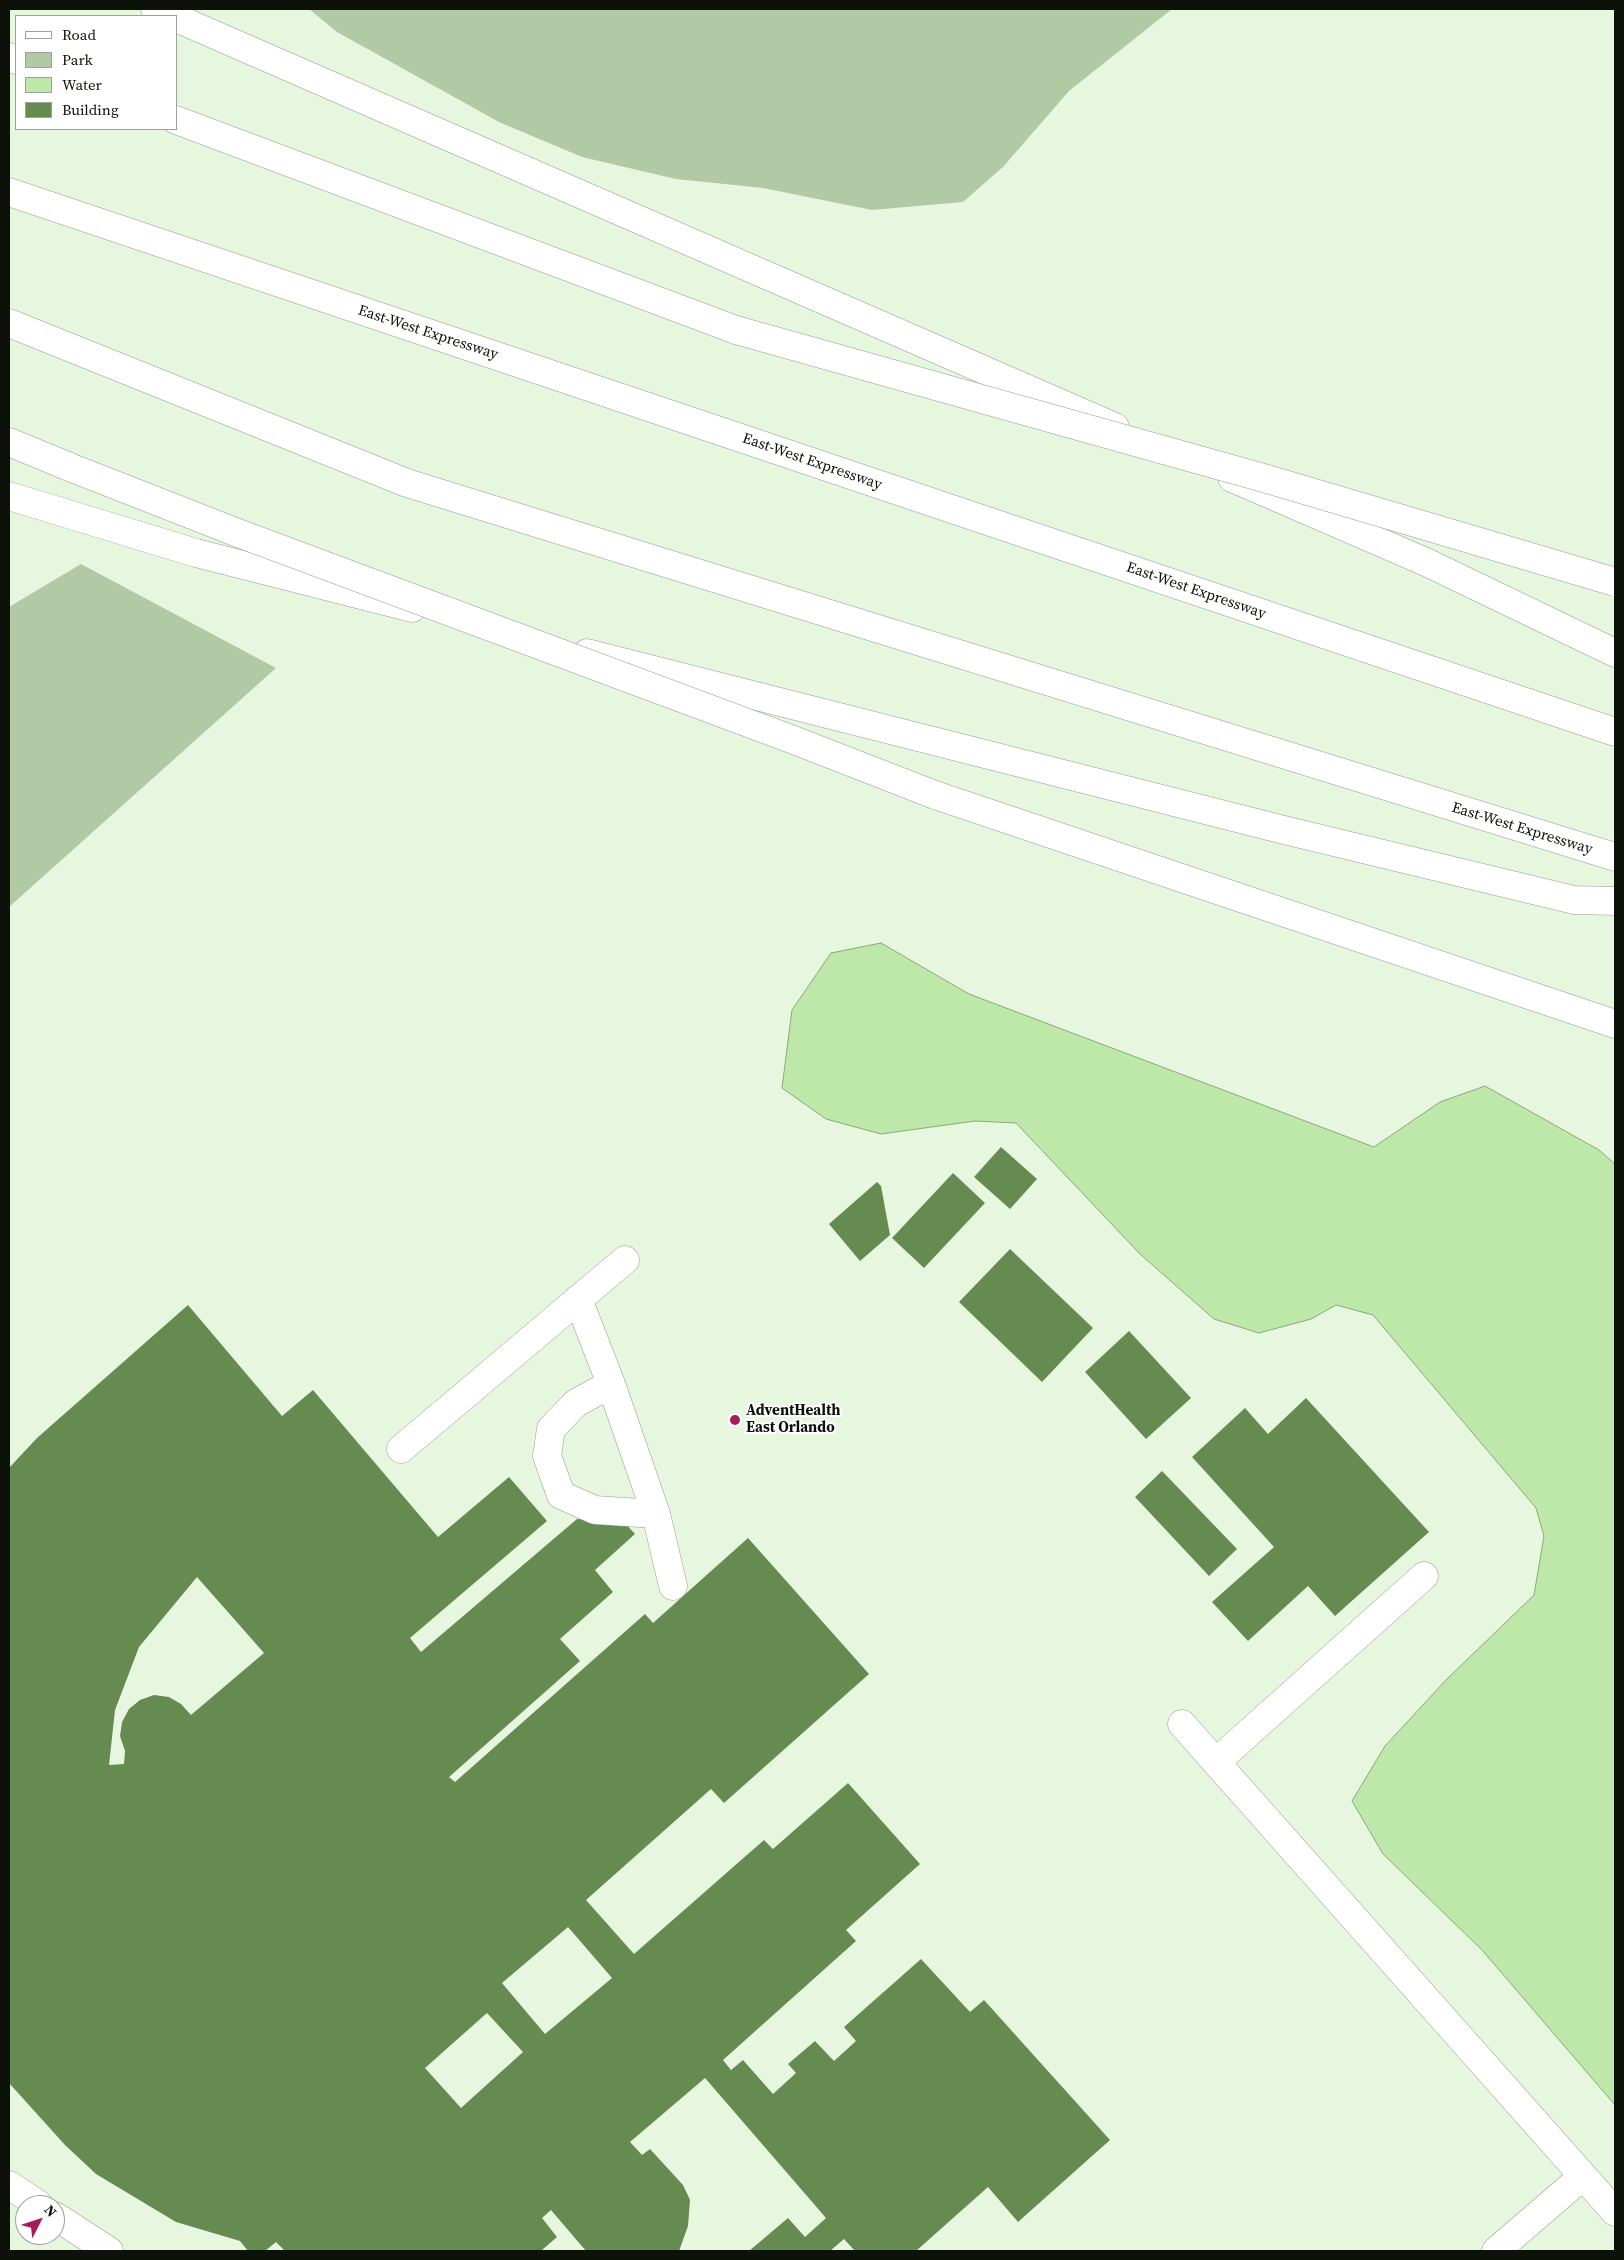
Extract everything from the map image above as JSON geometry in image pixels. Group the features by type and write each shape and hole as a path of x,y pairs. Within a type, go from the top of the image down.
{"main road":[{"path":"155,9 170,15"},
{"path":"178,19 1428,563 1615,653"},
{"path":"178,121 736,330 1257,476 1615,582"},
{"name":"East-West Expressway","path":"9,192 1615,732"},
{"name":"East-West Expressway","path":"9,323 407,483 1615,857"},
{"path":"9,442 238,533 782,735 935,795 1615,1024"},
{"path":"9,496 196,553 1275,827 1574,900 1615,901"},
{"path":"401,1449 625,1260"},
{"path":"578,1299 611,1384 656,1514 673,1586"},
{"path":"611,1384 576,1403 552,1429 547,1456 561,1495 595,1510 656,1514"},
{"path":"1216,1762 1424,1576"},
{"path":"1182,1724 1615,2212"},
{"path":"1496,2251 1583,2176"},
{"path":"9,2185 24,2195"},
{"path":"65,2222 109,2251"}],"green space":[{"path":"309,9 1172,9 1069,91 1003,167 963,202 872,210 763,188 676,179 582,157 499,122 337,32"},
{"path":"81,564 276,668 9,907 9,607"}],"water":[{"path":"881,943 969,994 1374,1147 1440,1102 1485,1086 1599,1150 1615,1164 1615,2105 1482,1950 1383,1854 1352,1801 1385,1746 1446,1680 1534,1595 1544,1536 1536,1508 1373,1315 1336,1305 1311,1319 1259,1333 1214,1319 1140,1254 1016,1123 975,1121 881,1134 826,1119 782,1088 792,1010 831,953"}],"building":[{"path":"1001,1147 1037,1179 1010,1209 974,1177"},
{"path":"953,1173 985,1203 924,1268 892,1238"},
{"path":"877,1182 881,1186 890,1235 860,1261 829,1224"},
{"path":"1010,1249 1093,1328 1042,1382 959,1302"},
{"path":"188,1305 282,1416 313,1390 438,1537 509,1477 547,1521 410,1638 421,1652 577,1519 624,1522 635,1534 595,1570 613,1592 560,1639 580,1661 449,1777 455,1782 645,1614 653,1623 748,1538 869,1674 724,1803 711,1789 586,1900 634,1954 764,1840 773,1849 848,1783 920,1864 846,1930 856,1941 723,2060 731,2070 743,2060 773,2094 796,2073 788,2064 815,2041 834,2061 856,2041 844,2027 921,1959 970,2012 984,2000 1110,2140 1018,2222 988,2187 916,2251 855,2251 844,2239 830,2251 749,2251 788,2218 805,2237 826,2218 705,2078 630,2142 642,2155 650,2149 683,2185 690,2200 688,2226 679,2251 586,2251 551,2210 542,2218 557,2237 543,2251 285,2251 276,2242 265,2251 248,2251 240,2241 176,2222 96,2174 65,2145 9,2083 9,1468 37,1438","holes":["197,1577 264,1653 191,1715 181,1704 169,1697 154,1695 140,1700 129,1709 122,1722 120,1736 125,1751 124,1764 109,1765 115,1710 139,1647","568,1927 612,1978 545,2034 502,1983","487,2013 523,2052 461,2108 425,2068"]},
{"path":"1129,1331 1191,1398 1146,1439 1085,1372"},
{"path":"1306,1398 1429,1532 1335,1616 1308,1586 1248,1641 1212,1602 1274,1547 1192,1457 1245,1408 1268,1434"},
{"path":"1162,1471 1237,1549 1209,1576 1135,1497"}],"place":[{"name":"AdventHealth East Orlando","path":"735,1420"}]}
